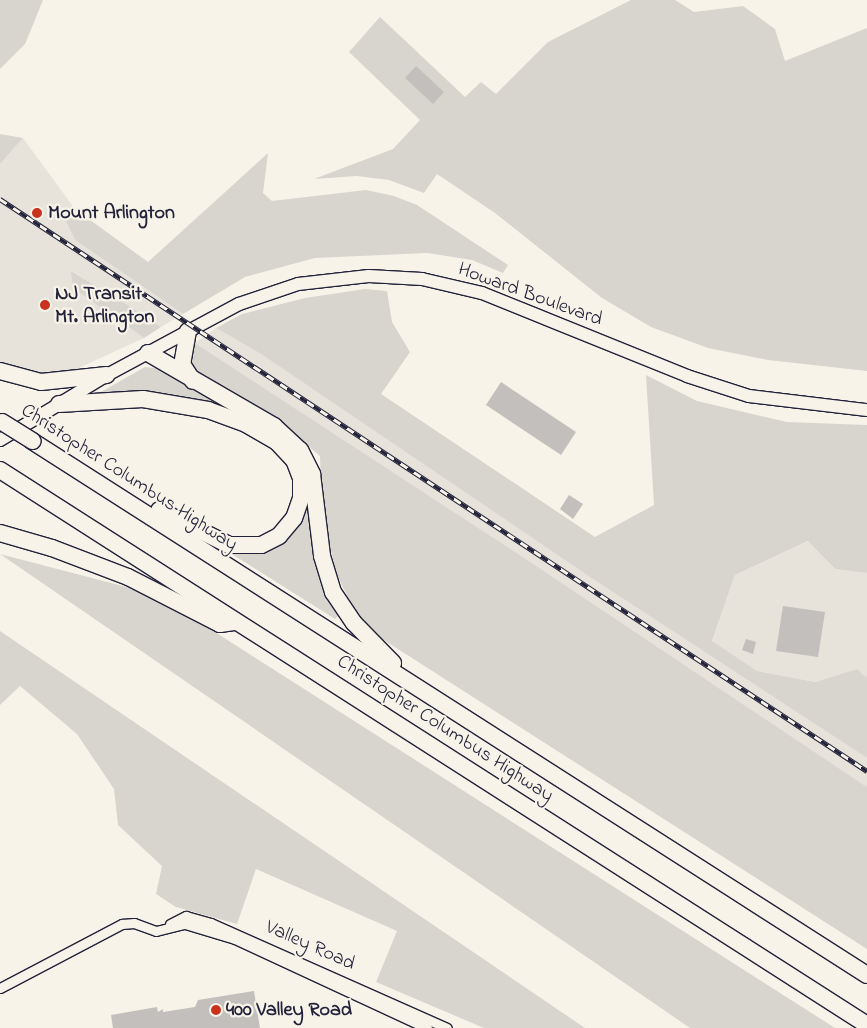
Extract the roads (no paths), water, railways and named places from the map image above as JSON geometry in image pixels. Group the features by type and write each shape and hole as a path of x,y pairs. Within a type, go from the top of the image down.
{"highway":[{"path":"188,331 182,364 194,382"},
{"path":"148,353 194,382 274,426 300,450 312,474 322,556 333,592 354,623 416,686"},
{"path":"0,371 41,382 107,375"},
{"path":"59,404 143,399 176,402 208,410 246,424 277,442 294,460 301,478 301,498 294,518 279,536 261,545 229,545 157,509 136,507"},
{"name":"Christopher Columbus Highway","path":"1,421 867,975"},
{"name":"Christopher Columbus Highway","path":"0,470 867,1025"},
{"path":"0,533 119,573 220,624 238,622"}],"main road":[{"name":"Howard Boulevard","path":"0,440 107,375 239,304 298,284 369,276 422,279 499,299 715,386 788,403 867,410"}],"street":[{"name":"Valley Road","path":"156,931 186,916 211,923 447,1028"},
{"name":"Valley Road","path":"0,988 115,926 134,924 156,931 185,924 236,939 427,1028"}],"railway":[{"path":"0,199 867,771"}],"place":[{"name":"Mount Arlington","path":"37,213"},
{"name":"NJ Transit Mt. Arlington","path":"45,305"},
{"name":"400 Valley Road","path":"216,1010"}]}
